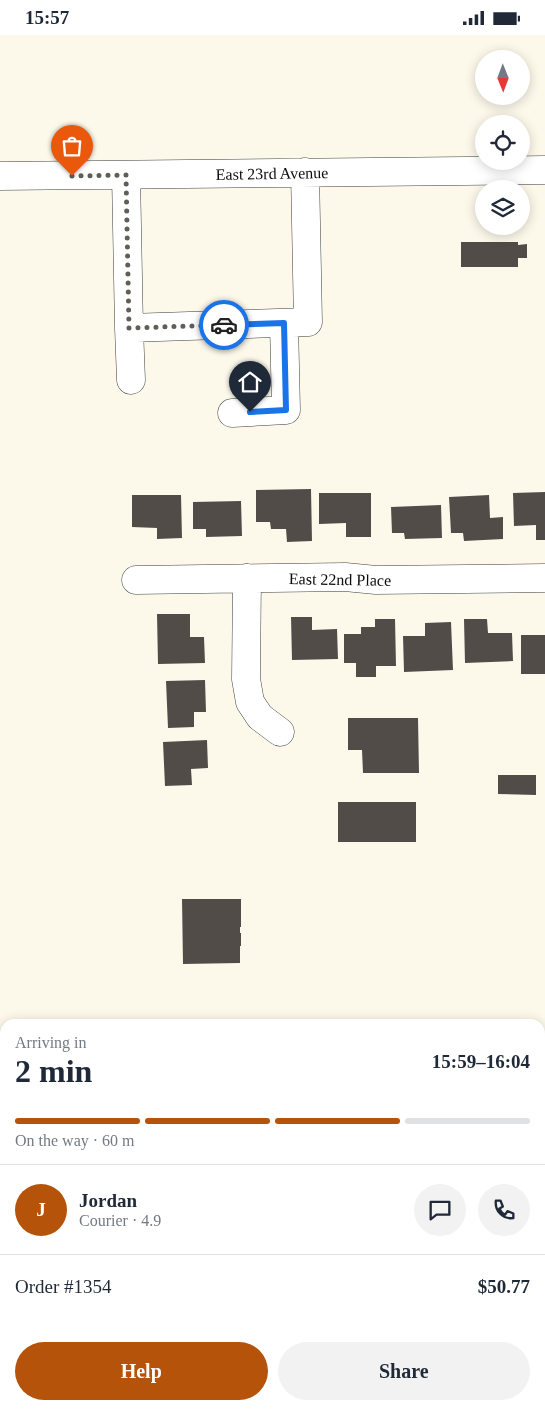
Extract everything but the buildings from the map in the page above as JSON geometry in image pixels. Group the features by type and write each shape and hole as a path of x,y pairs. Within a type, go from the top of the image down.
{"street":[{"name":"East 23rd Avenue","path":"0,177 545,170"},
{"path":"129,328 308,323 305,172"},
{"path":"126,175 131,380"},
{"path":"232,413 286,410 284,323"},
{"name":"East 22nd Place","path":"136,580 345,577 386,580 545,578"},
{"path":"247,578 246,679 250,702 260,717 280,732"}],"way so far":[{"path":"72,176 126,175 129,328 224,325"}],"route":[{"path":"224,325 284,323 286,410 250,412"}]}
